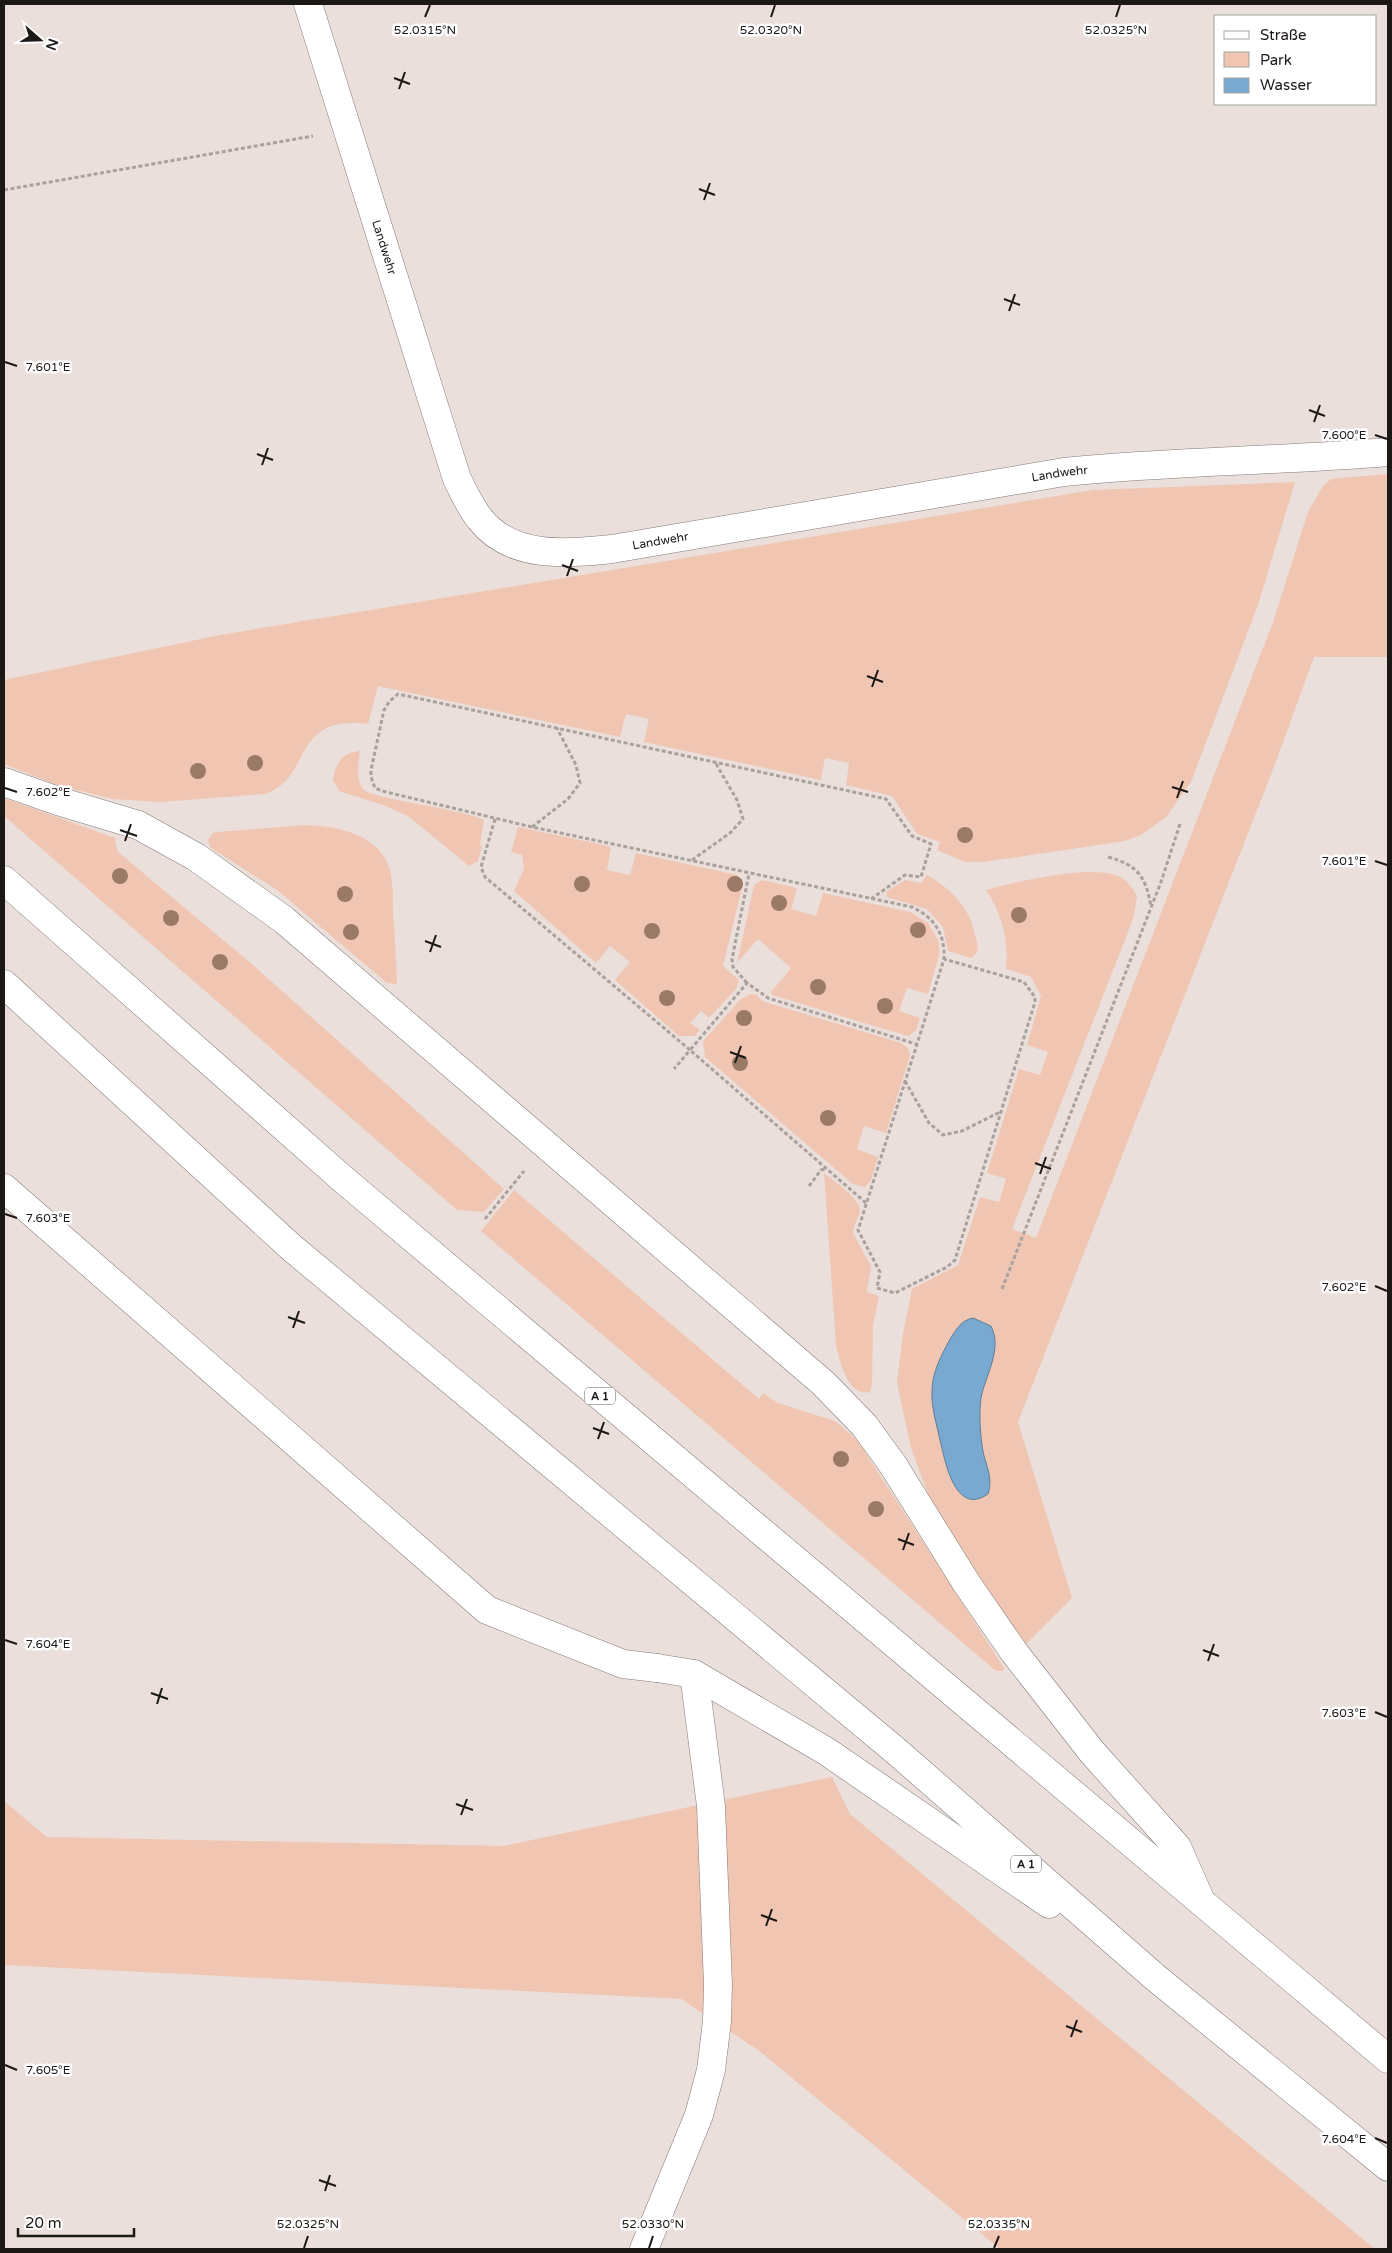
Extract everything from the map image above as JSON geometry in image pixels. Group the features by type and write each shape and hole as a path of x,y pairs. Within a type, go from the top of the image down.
{"main road":[{"name":"Landwehr","path":"308,4 457,479 480,519 490,530 512,543 558,553 612,549 1064,472 1388,452"},
{"path":"4,782 58,801 138,825 196,857 265,905 823,1383 864,1425 893,1465 967,1584 1020,1659 1092,1752 1177,1847 1202,1904"},
{"name":"A 1","path":"4,880 345,1181 1388,2059"},
{"name":"A 1","path":"4,984 292,1248 896,1751 1156,1978 1388,2167"},
{"path":"4,1188 487,1610 623,1664 694,1674 826,1751 1156,1978"},
{"path":"644,2249 700,2115 711,2070 717,2021 718,1985 711,1806 694,1674"}],"path":[{"path":"4,190 348,130"},
{"path":"871,899 905,875 921,877 932,844 912,836 892,804 886,799 398,694 389,702 384,710 371,770 371,777 375,788 494,819 912,908 929,917 941,932 944,941 944,959 858,1230 880,1272 877,1288 895,1293 953,1264 1035,997 1024,982 944,959"},
{"path":"532,827 568,799 580,783 576,765 557,728"},
{"path":"692,860 730,833 743,819 737,800 715,762"},
{"path":"494,819 481,867 485,876 866,1203"},
{"path":"1002,1289 1151,908 1180,824"},
{"path":"1108,857 1128,864 1141,876 1146,884 1151,908"},
{"path":"749,874 732,959 733,967 748,984 768,998 916,1044"},
{"path":"674,1069 748,984"},
{"path":"905,1081 929,1123 943,1135 962,1131 1001,1112"},
{"path":"485,1219 545,1146"},
{"path":"809,1186 821,1170 827,1169"}],"green space":[{"path":"1388,474 1388,657 1314,657 1277,759 1018,1422 1072,1598 1025,1645 957,1544 930,1499 911,1448 897,1383 903,1334 912,1289 958,1265 980,1197 999,1202 1006,1179 987,1173 1019,1069 1040,1075 1048,1052 1027,1045 1041,996 1031,977 1006,969 1007,958 1003,928 992,899 986,890 1054,875 1091,872 1107,873 1120,877 1126,881 1137,897 1133,919 1012,1229 1036,1238 1273,622 1308,512 1323,486 1331,479"},
{"path":"1295,482 1258,605 1191,782 1166,817 1141,835 1125,841 984,862 965,862 937,850 940,842 917,834 892,796 846,785 849,763 825,758 821,780 644,742 649,719 626,714 620,737 378,686 368,724 343,724 326,729 314,737 291,774 281,785 265,794 160,802 112,799 57,785 4,764 4,680 220,635 1093,490"},
{"path":"360,751 359,780 363,789 369,793 458,812 484,820 480,844 482,846 478,861 469,866 408,816 383,805 339,791 333,780 338,764 344,756"},
{"path":"4,798 115,838 117,851 253,965 504,1189 484,1212 457,1210 4,816"},
{"path":"305,825 332,828 358,835 379,850 386,861 391,874 392,884 396,984 387,983 277,890 211,848 208,840 213,833 217,832"},
{"path":"518,827 608,846 611,848 607,870 630,875 636,853 737,875 743,884 723,966 739,980 736,989 709,1018 701,1011 690,1023 700,1030 695,1036 679,1036 615,980 630,962 610,946 596,963 514,891 524,868 522,855 511,852"},
{"path":"927,875 945,887 965,909 973,927 978,947 976,954 971,958 948,951 943,927 927,909 887,897 886,892 905,880 921,883"},
{"path":"762,880 797,888 791,909 816,916 823,893 910,912 928,923 938,940 940,952 928,994 907,988 899,1011 920,1018 916,1030 909,1036 904,1035 772,995 771,992 791,968 758,939 737,963 754,885"},
{"path":"751,994 757,995 762,1001 901,1043 908,1048 910,1056 886,1133 864,1126 857,1149 878,1157 871,1180 865,1187 853,1184 705,1057 703,1041 741,999"},
{"path":"824,1173 851,1195 859,1205 860,1210 853,1233 871,1266 867,1292 879,1296 873,1326 872,1384 870,1392 862,1392 850,1383 842,1368 836,1345"},
{"path":"514,1190 759,1399 763,1393 778,1403 835,1421 855,1438 1004,1668 1003,1671 996,1671 481,1231"},
{"path":"832,1777 850,1814 1375,2249 1000,2249 758,2050 681,1999 4,1965 4,1801 47,1837 503,1846"}],"water":[{"path":"973,1318 991,1326 995,1344 980,1409 981,1440 990,1487 988,1494 977,1499 967,1498 960,1493 954,1484 942,1449 934,1416 932,1397 935,1371 946,1347 959,1326"}]}
